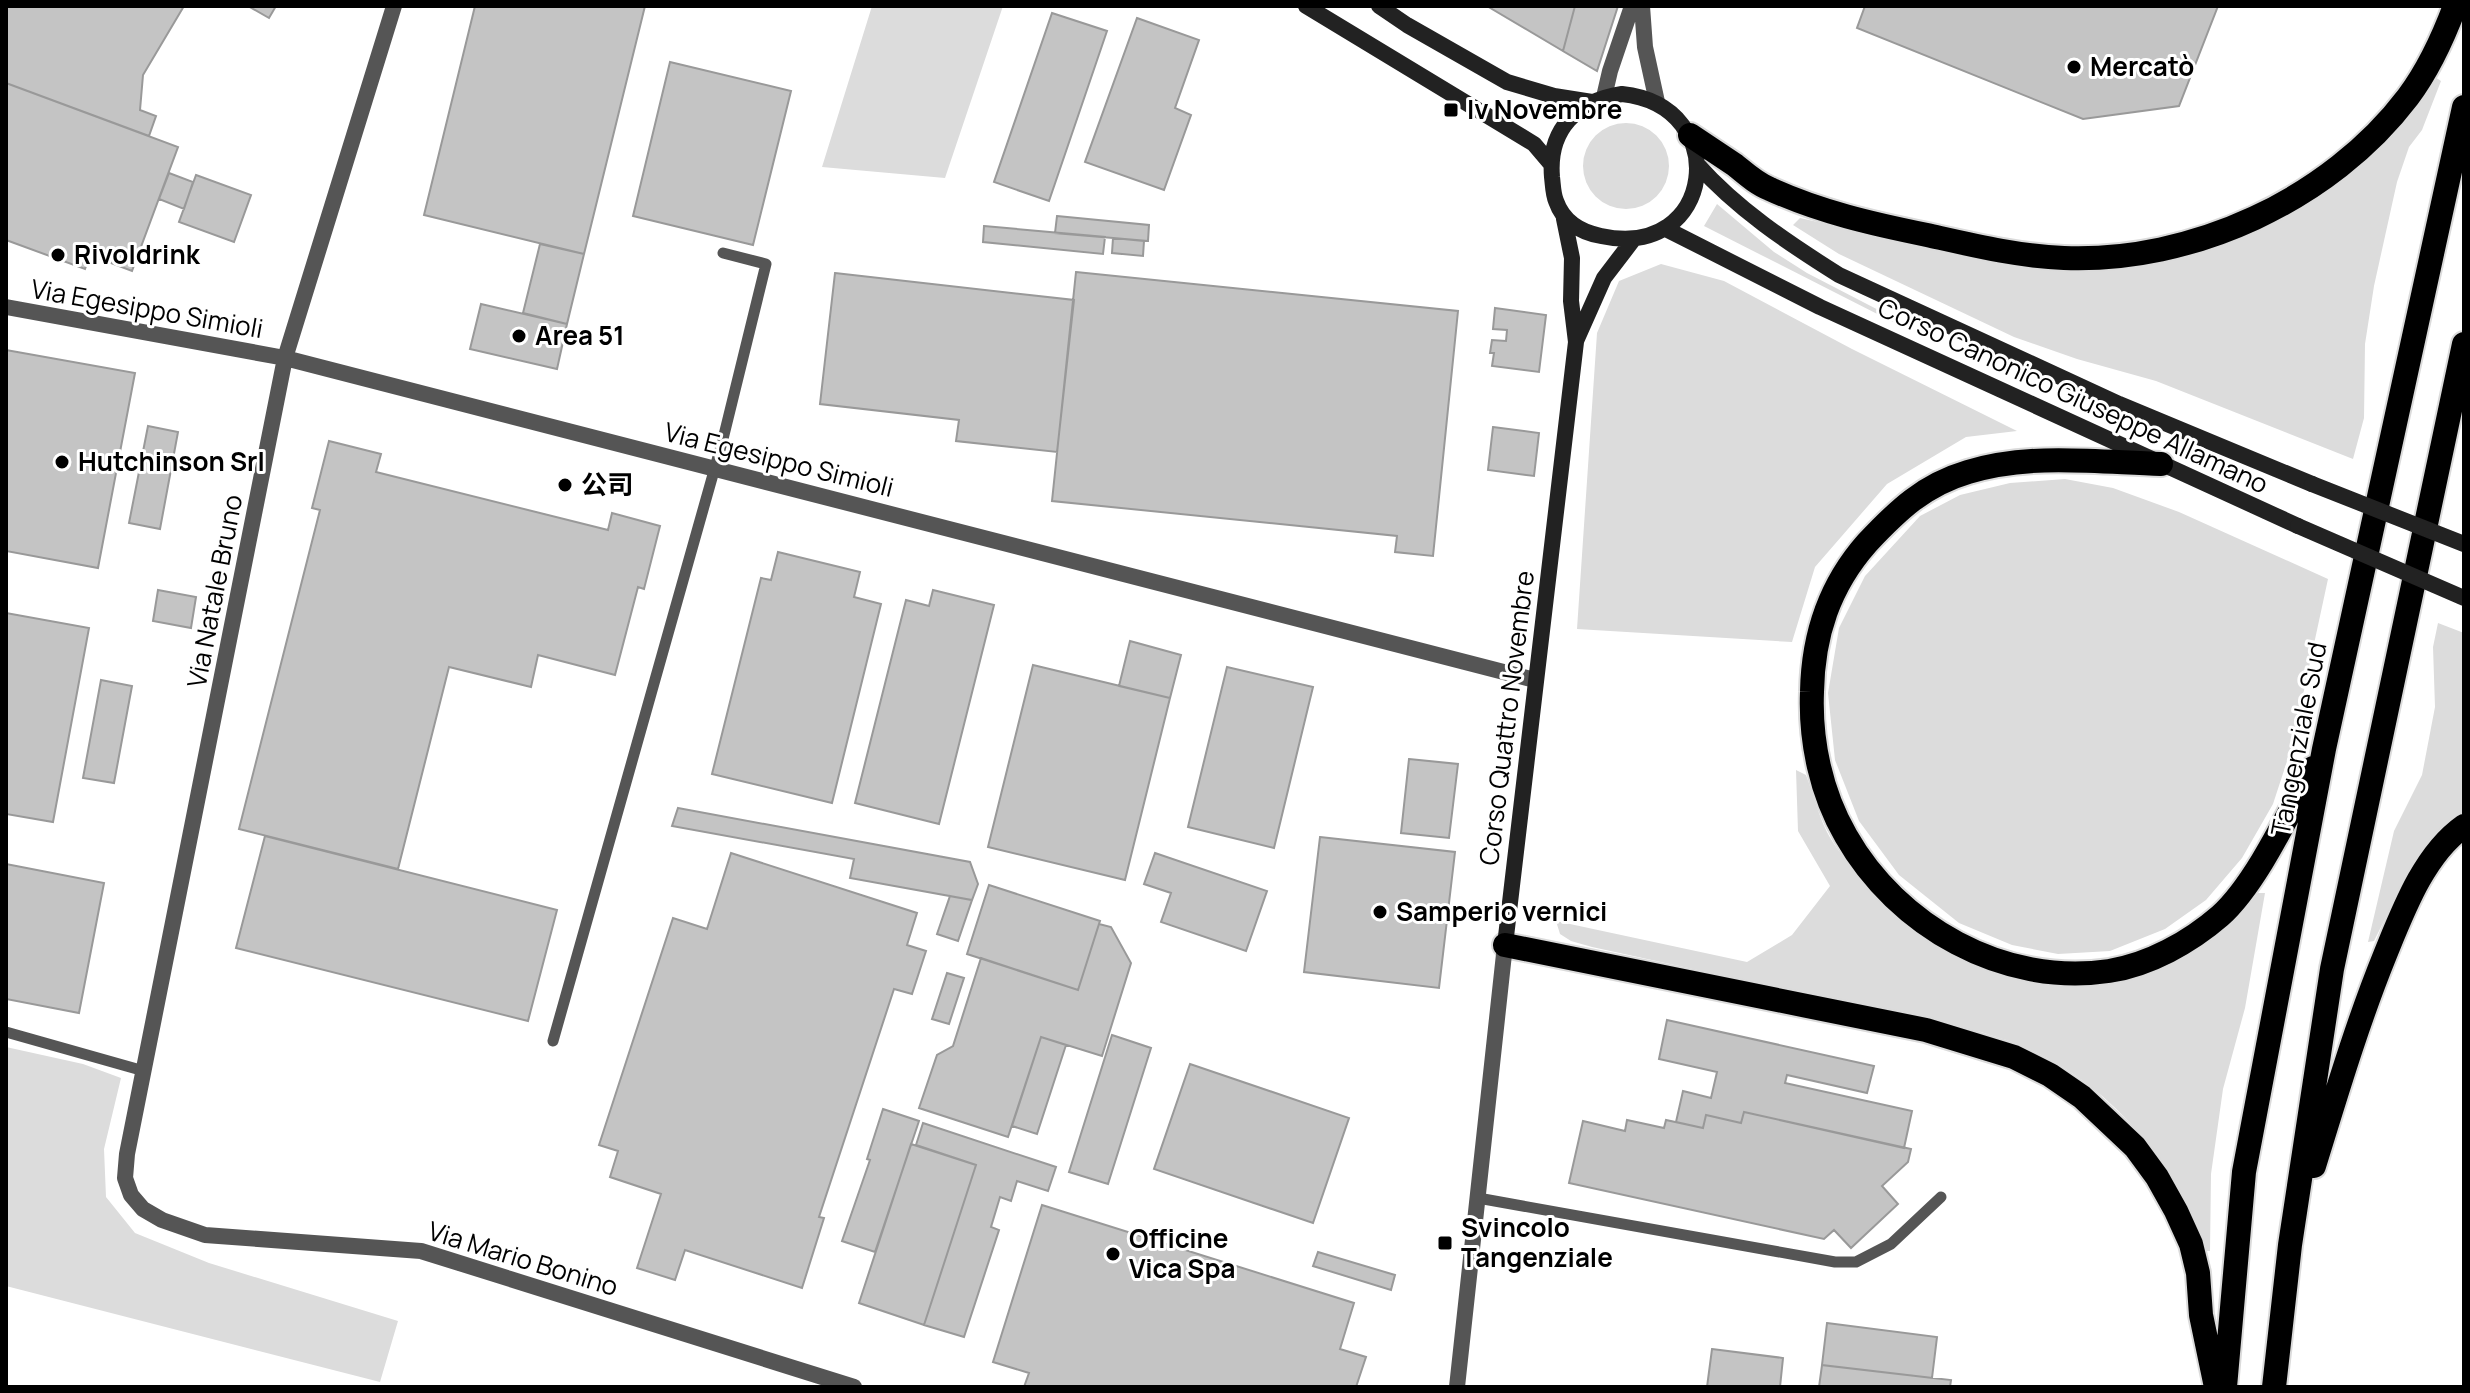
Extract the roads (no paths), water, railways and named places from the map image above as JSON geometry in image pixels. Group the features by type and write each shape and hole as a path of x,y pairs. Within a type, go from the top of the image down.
{"highway":[{"path":"1690,135 1765,187 1805,205 1854,220 2016,254 2066,258 2156,251 2203,240 2253,219 2294,198 2338,166 2408,98 2432,61 2455,6"},
{"name":"Tangenziale Sud","path":"2225,1387 2244,1172 2324,749 2464,107"},
{"path":"2274,1387 2290,1245 2332,969 2464,344"},
{"path":"2451,407 2464,386"},
{"path":"2161,464 2049,460 2013,462 1968,472 1928,488 1917,496 1897,511 1861,550 1834,589 1819,627 1812,662 1811,713 1816,754 1827,797 1846,836 1871,873 1903,905 1942,936 1982,957 2023,968 2066,973 2109,971 2146,961 2185,941 2221,915 2244,890 2324,749"},
{"path":"2290,1245 2360,1018 2406,903 2446,838 2464,826"},
{"path":"1505,945 1926,1030 2014,1057 2050,1075 2082,1097 2135,1147 2176,1211 2191,1244 2198,1273 2201,1315 2216,1387"}],"main road":[{"path":"1306,6 1534,144 1551,164"},
{"path":"1379,6 1507,82 1554,96 1598,99 1622,94 1640,96 1657,102 1682,122 1690,135 1697,164 1696,187 1685,211 1666,229 1652,236 1633,240 1588,233 1564,219 1554,198 1551,164 1562,126 1598,99"},
{"name":"Corso Canonico Giuseppe Allamano","path":"1697,164 1724,194 1801,252 1839,275 2119,404 2464,544"},
{"name":"Corso Quattro Novembre","path":"1505,945 1576,342 1571,301 1572,258 1564,219"},
{"name":"Corso Canonico Giuseppe Allamano","path":"1666,229 1820,307 2298,526 2464,598"},
{"name":"Corso Quattro Novembre","path":"1576,342 1604,278 1633,240"}],"street":[{"name":"Via Natale Bruno","path":"131,1195 125,1178 127,1154 285,358 394,6"},
{"path":"1598,99 1632,6"},
{"path":"1642,6 1645,47 1657,102"},
{"name":"Via Egesippo Simioli","path":"6,307 285,358 1535,680"},
{"name":"Corso Quattro Novembre","path":"1457,1387 1505,945"},
{"name":"Via Mario Bonino","path":"131,1195 143,1209 162,1220 205,1235 421,1251 854,1387"}],"lane":[{"path":"553,1041 714,468 766,264 723,253"},
{"path":"6,1032 144,1071"},
{"path":"1478,1198 1835,1262 1856,1262 1891,1244 1941,1197"}],"place":[{"name":"Mercatò","path":"2074,67"},
{"name":"Iv Novembre","path":"1451,110"},
{"name":"Rivoldrink","path":"58,255"},
{"name":"Area 51","path":"519,336"},
{"name":"Hutchinson Srl","path":"62,462"},
{"name":"公司","path":"565,485"},
{"name":"Samperio vernici","path":"1380,912"},
{"name":"Svincolo Tangenziale","path":"1445,1243"},
{"name":"Officine Vica Spa","path":"1113,1254"}]}
